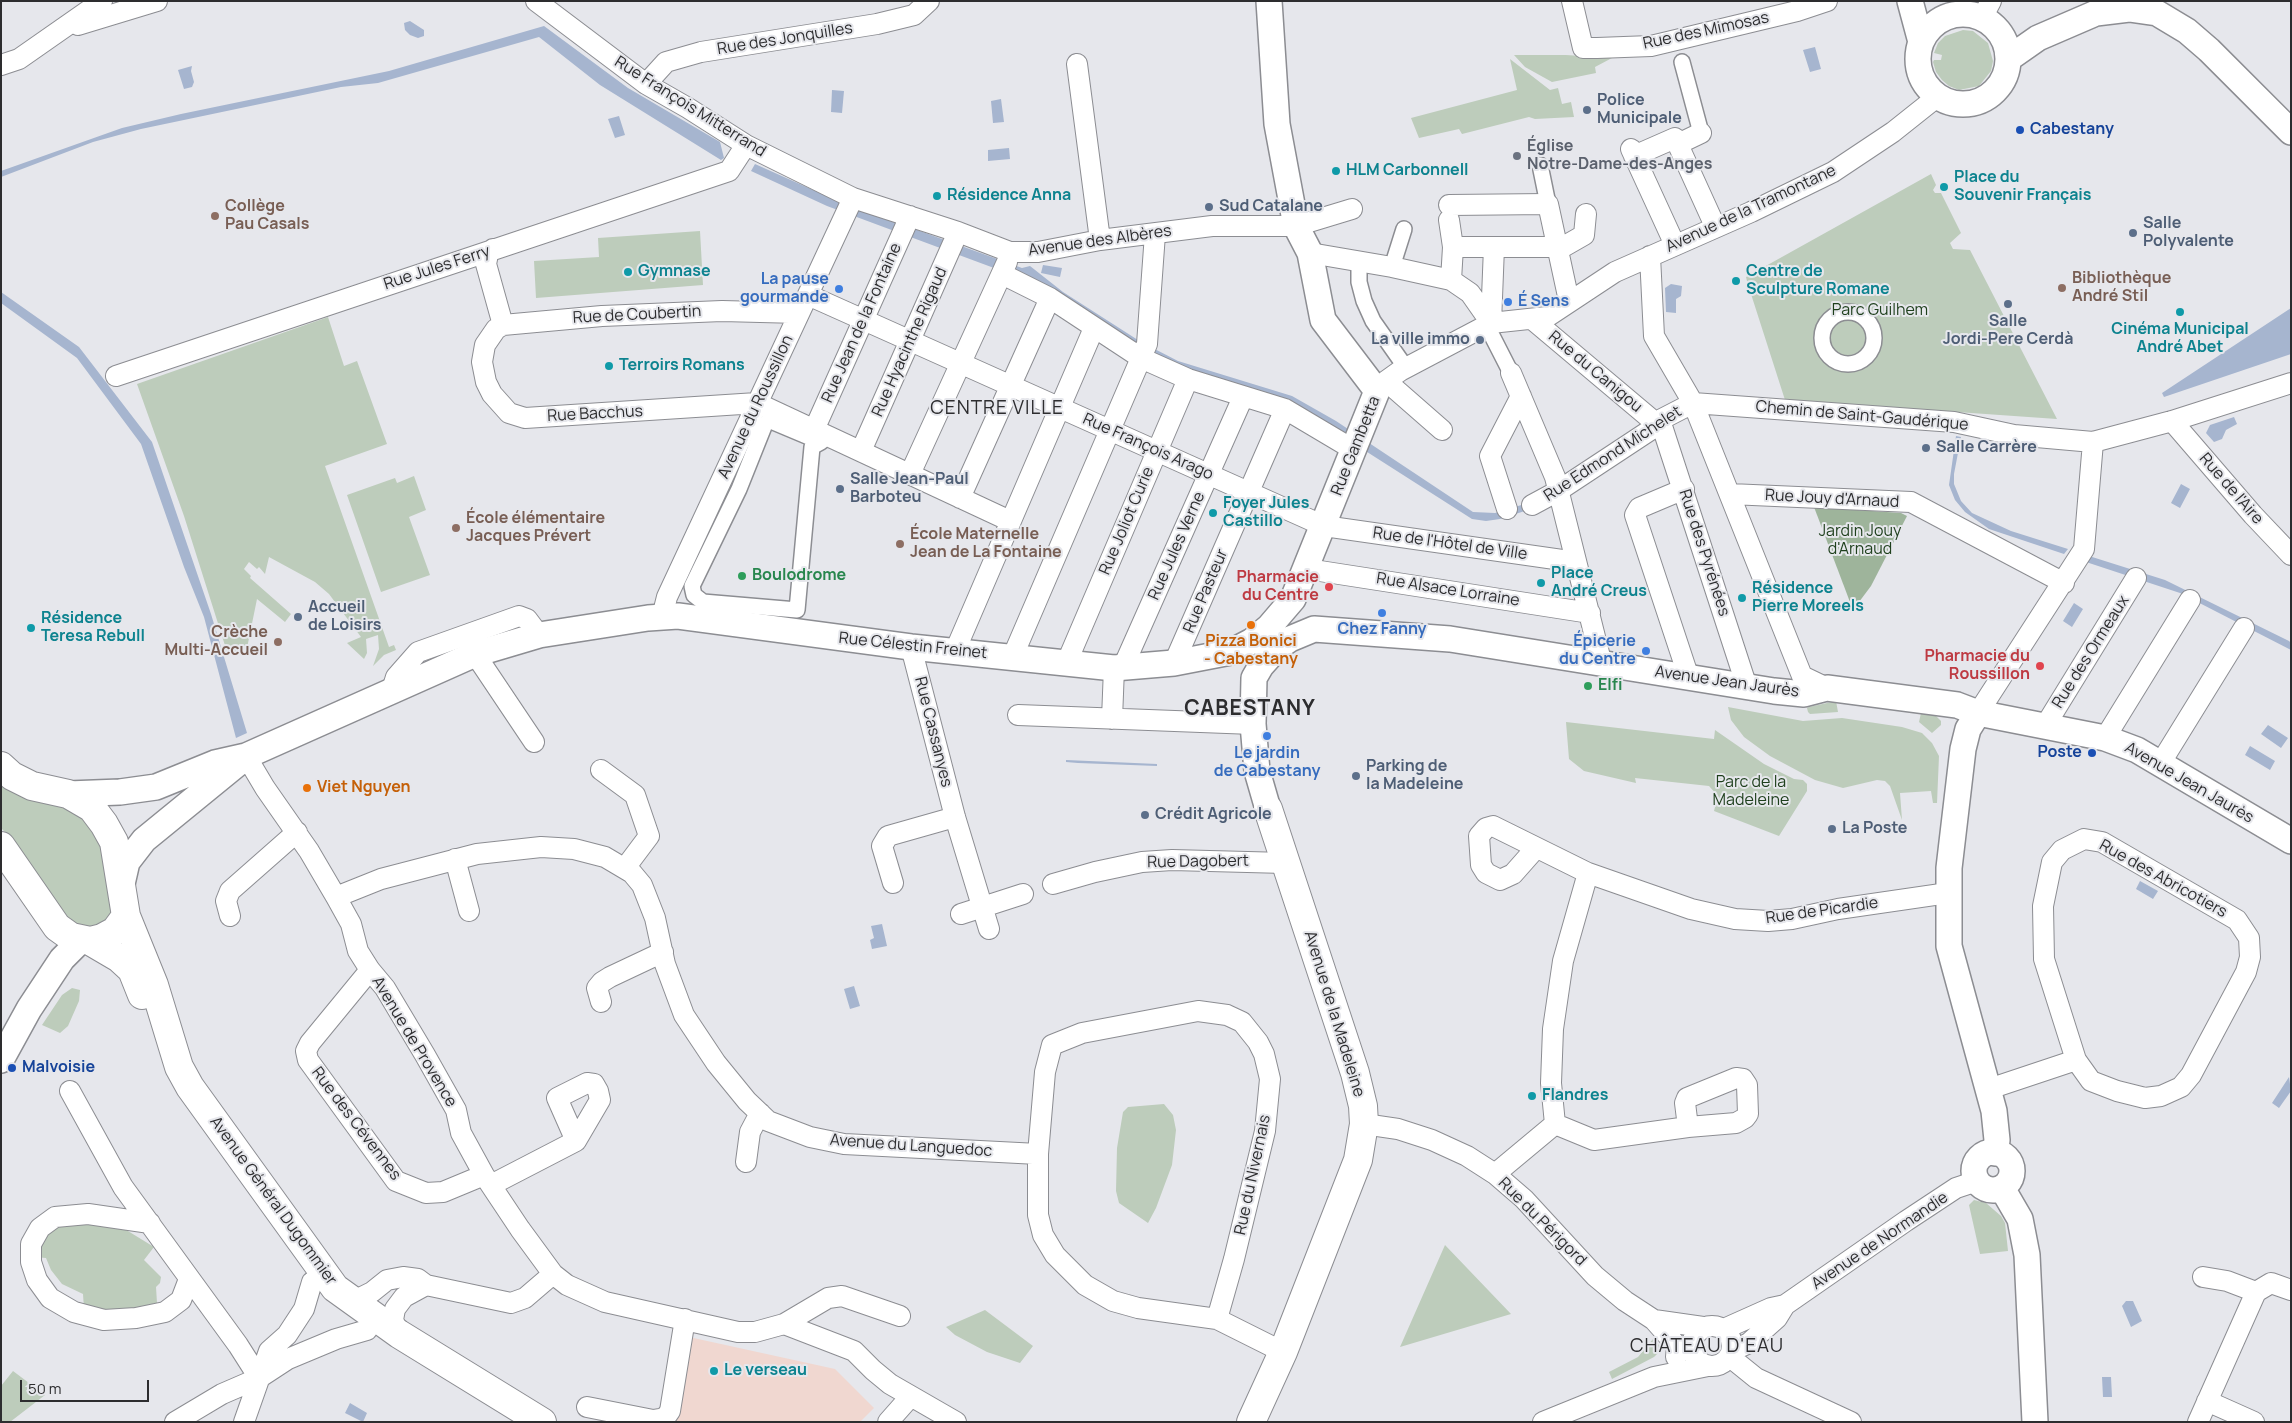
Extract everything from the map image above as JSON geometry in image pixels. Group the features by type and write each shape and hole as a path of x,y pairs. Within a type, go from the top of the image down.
{"main road":[{"name":"Avenue Général Dugommier","path":"1,766 12,776 32,786 68,794 92,808 104,824 114,842 126,916 154,985 178,1067 335,1288 399,1334 542,1422"},
{"name":"Avenue de la Madeleine","path":"1251,1422 1283,1352 1358,1160 1364,1124 1363,1106 1355,1073 1268,809"},
{"path":"1,846 57,927"},
{"path":"86,940 102,938 115,931 126,916"},
{"name":"Avenue Général Dugommier","path":"57,927 119,958 132,970 150,1015 156,1045 165,1069 178,1094 312,1282 335,1308 367,1330 518,1422"}],"street":[{"path":"1,65 19,59 102,1"},
{"path":"64,29 157,1"},
{"name":"Rue François Mitterrand","path":"536,1 646,84 746,145 853,198"},
{"name":"Rue des Jonquilles","path":"646,84 666,62 701,52 877,24 914,15 929,1"},
{"path":"1270,1 1277,124 1296,226 1310,253 1323,320 1382,386 1442,430"},
{"name":"Rue des Mimosas","path":"1572,1 1583,48 1651,46 1797,11 1815,3"},
{"path":"1910,1 1921,42"},
{"path":"2008,59 2038,38 2096,14 2132,5 2157,14 2187,31 2291,134 2288,147 2291,154"},
{"path":"1976,14 2006,46 2008,59 2006,74 1998,87 1979,102 1957,104 1937,96 1924,83 1918,66 1921,42 1936,23 1948,17 1976,14 2038,38"},
{"path":"1675,245 1633,153 1701,133 1682,62"},
{"path":"1077,64 1100,240"},
{"name":"Avenue de la Tramontane","path":"1489,324 1547,317 1615,272 1751,212 1833,172 1892,132 1937,96"},
{"path":"1677,141 1716,226"},
{"name":"Rue Jules Ferry","path":"116,376 729,171 746,145"},
{"path":"1540,165 1557,247 1564,305"},
{"name":"Avenue des Albères","path":"853,198 958,232 1010,252 1038,252 1100,240 1212,226 1296,226 1352,209"},
{"name":"Avenue du Roussillon","path":"670,617 667,597 853,198"},
{"path":"1450,280 1453,247 1449,212 1548,204"},
{"path":"1453,247 1563,247 1584,235 1586,214"},
{"name":"Rue Jean de la Fontaine","path":"814,430 910,216"},
{"path":"1392,267 1404,229"},
{"name":"Rue Hyacinthe Rigaud","path":"861,451 958,232"},
{"path":"1012,658 1147,344 1155,234"},
{"path":"1489,324 1494,247"},
{"path":"493,249 486,259 486,270 503,325"},
{"path":"910,474 1002,274 1010,252"},
{"path":"1310,253 1392,267 1450,280 1470,293 1489,324 1512,372 1555,477 1602,665"},
{"path":"1650,256 1654,336 1693,403 1802,676 1827,688"},
{"path":"1359,261 1359,282 1364,301 1373,320 1406,368"},
{"path":"1002,274 1050,298 1141,358 1188,379 1285,409 1354,450"},
{"name":"Rue François Arago","path":"808,295 1324,526"},
{"path":"960,498 1050,298"},
{"name":"Rue de Coubertin","path":"503,325 583,318 722,311 799,314"},
{"name":"Rue du Canigou","path":"1532,320 1659,423"},
{"name":"Rue Gambetta","path":"1276,620 1293,599 1307,569 1354,450 1382,386 1406,368 1489,324"},
{"name":"Rue Bacchus","path":"503,325 496,329 485,345 482,362 486,382 492,394 509,413 525,418 757,403"},
{"path":"956,651 1094,328"},
{"name":"Rue Joliot Curie","path":"1066,664 1188,379"},
{"name":"Chemin de Saint-Gaudérique","path":"1693,403 1954,422 2014,435 2093,442 2172,421 2291,383"},
{"path":"1507,509 1490,456 1521,396"},
{"name":"Rue Jules Verne","path":"1118,667 1243,397"},
{"path":"757,403 1010,521"},
{"name":"Rue Edmond Michelet","path":"1532,505 1558,491 1659,423 1693,403"},
{"name":"Rue Pasteur","path":"1174,664 1285,409"},
{"path":"768,421 821,442 812,448 797,610 703,602 694,595 692,590 739,489 765,424 768,421"},
{"name":"Rue de l'Aire","path":"2172,421 2253,515 2291,555"},
{"name":"Rue des Pyrénées","path":"1659,423 1684,489 1747,687"},
{"path":"1995,1153 1997,1140 1988,1089 1949,946 1948,893 1963,749 1968,729 2081,555 2093,442"},
{"path":"1684,489 1639,508 1635,515 1689,678"},
{"name":"Rue Jouy d'Arnaud","path":"1730,494 1911,502 2064,583"},
{"name":"Rue de l'Hôtel de Ville","path":"1324,526 1576,562"},
{"name":"Rue Alsace Lorraine","path":"1307,569 1590,613"},
{"name":"Rue des Ormeaux","path":"2045,726 2136,578"},
{"path":"1293,599 1309,629"},
{"path":"2105,738 2190,600"},
{"path":"1293,606 1309,629 1289,636 1276,645 1254,670 1246,658 1238,653 1265,636 1293,606"},
{"path":"392,690 396,678 418,652 519,616 527,619 539,635"},
{"name":"Rue Célestin Freinet","path":"68,794 120,792 156,787 215,763 246,756 475,654 539,635 670,617 911,647 1066,664 1118,667 1174,664 1231,652 1252,641 1276,620"},
{"path":"2160,764 2244,628"},
{"name":"Avenue Jean Jaurès","path":"1254,678 1268,657 1290,639 1309,629 1450,639 1602,665 1804,694 1827,688 1957,705 1978,713 2105,738 2138,750 2291,841"},
{"name":"Rue Cassanyes","path":"911,647 954,817 989,929"},
{"path":"1231,652 1243,660 1254,678"},
{"path":"475,654 534,742"},
{"path":"1112,719 1118,667"},
{"name":"Avenue de la Madeleine","path":"1254,678 1253,724 1257,771 1268,809"},
{"path":"1018,716 1253,724"},
{"name":"Rue Célestin Freinet","path":"122,884 127,862 144,840 246,756"},
{"name":"Avenue de Provence","path":"246,756 265,788 297,832 336,897 351,924 358,951 370,970 385,988 456,1110 461,1133 488,1180 525,1237 553,1274 567,1285 604,1302 738,1332 755,1332 784,1324 828,1298 842,1296 900,1316"},
{"path":"601,770 635,795 649,836 625,868"},
{"path":"893,884 882,846 888,836 954,817"},
{"path":"230,916 226,901 230,891 297,832"},
{"name":"Rue des Abricotiers","path":"2084,839 2102,842 2237,920 2249,938 2250,957 2246,972 2191,1075 2181,1087 2161,1096 2145,1098 2127,1094 2091,1081 2076,1060 2044,959 2043,906 2052,862 2062,850 2084,839"},
{"name":"Avenue du Languedoc","path":"336,897 381,879 477,854 541,847 574,849 605,856 632,873 642,885 655,918 665,964 684,1015 716,1063 747,1101 768,1121 810,1137 844,1144 1038,1154"},
{"name":"Rue de Picardie","path":"1536,848 1588,873 1691,909 1734,919 1768,921 1792,919 1838,908 1948,893"},
{"path":"456,859 469,911"},
{"name":"Rue Dagobert","path":"1053,884 1095,872 1142,862 1190,860 1285,863"},
{"path":"1555,1124 1551,1083 1553,1029 1563,961 1588,873"},
{"path":"961,914 1023,894"},
{"path":"57,927 62,959"},
{"path":"4,1048 62,959 86,940"},
{"path":"601,1002 597,988 602,982 663,952"},
{"name":"Rue des Cévennes","path":"370,970 310,1043 306,1051 308,1060 396,1181 426,1193 443,1192 488,1180 576,1141"},
{"name":"Rue du Nivernais","path":"1038,1154 1045,1072 1052,1045 1082,1033 1198,1011 1227,1015 1242,1022 1258,1042 1264,1054 1270,1079 1265,1132 1234,1259 1217,1319"},
{"path":"1988,1089 2076,1060"},
{"path":"70,1091 123,1186 238,1345 259,1378"},
{"path":"746,1162 750,1132 760,1113"},
{"name":"Rue du Périgord","path":"1364,1124 1398,1129 1432,1140 1467,1156 1495,1174 1524,1199 1595,1276 1625,1301 1654,1320 1682,1351"},
{"path":"1555,1124 1594,1140 1688,1127"},
{"path":"1495,1174 1555,1124"},
{"path":"1995,1153 2006,1158 2011,1168 2010,1179 2002,1188 1991,1190 1985,1188 1977,1181 1974,1169 1979,1159 1984,1155 1995,1153"},
{"path":"1038,1154 1038,1215 1043,1235 1056,1255 1085,1285 1114,1301 1138,1308 1217,1319 1283,1352"},
{"name":"Avenue de Normandie","path":"1544,1422 1654,1377 1720,1364 1731,1354 1749,1343 1777,1318 1785,1306 1956,1188 1977,1181"},
{"path":"2002,1188 2020,1220 2027,1255 2035,1422"},
{"path":"150,1223 88,1214 55,1217 40,1228 31,1244 31,1262 37,1280 50,1298 74,1312 104,1320 136,1318 165,1312 181,1300 189,1279"},
{"path":"352,1302 372,1292 387,1280 403,1277 418,1279 426,1285 511,1303 525,1298 553,1274"},
{"path":"2203,1277 2227,1281 2256,1292"},
{"path":"244,1422 269,1351 287,1335 304,1309 312,1282"},
{"path":"2198,1422 2256,1292 2272,1283 2291,1290"},
{"path":"399,1334 393,1320 395,1309 404,1297 426,1285"},
{"name":"Avenue de Normandie","path":"1654,1377 1668,1361 1682,1351 1704,1328 1710,1326 1724,1329 1771,1308 1785,1306"},
{"path":"587,1407 653,1420 664,1418 670,1411 685,1319"},
{"name":"Rue du Périgord","path":"1654,1320 1704,1328"},
{"path":"784,1324 854,1351 878,1375 956,1422"},
{"path":"1724,1329 1731,1339 1731,1354 1756,1378 1851,1422"},
{"path":"175,1422 222,1394 259,1378 288,1359 336,1339 367,1330"},
{"path":"1682,1351 1708,1366"},
{"path":"888,1422 911,1396"},
{"path":"2207,1401 2254,1422"}],"shaded area":[{"path":"689,1337 835,1369 874,1408 860,1422 672,1422"}],"green space":[{"path":"1963,30 1973,31 1988,43 1993,61 1991,71 1979,86 1959,90 1949,86 1942,80 1936,72 1933,62 1934,60 1941,60 1942,55 1934,53 1938,43 1945,36"},
{"path":"1514,55 1566,55 1612,58 1595,67 1596,73 1552,82 1525,67"},
{"path":"1510,59 1550,90 1558,88 1562,104 1571,102 1574,117 1535,119 1529,117 1462,134 1459,129 1419,138 1411,118 1517,90"},
{"name":"Parc Guilhem","path":"1931,174 1936,185 1933,190 1935,193 1941,193 1961,233 1950,243 1953,249 1970,250 2057,419 1785,400 1751,294 1758,292 1755,283 1748,285 1746,277"},
{"name":"Gymnase","path":"700,231 703,285 536,298 534,261 599,257 598,238"},
{"path":"328,317 344,366 357,361 387,444 325,466 389,647 394,645 396,650 384,655 373,666 379,649 378,635 366,639 367,653 364,659 347,643 361,637 329,594 315,582 269,557 265,574 259,567 257,569 249,562 244,569 251,576 250,578 291,614 285,622 257,599 247,648 228,655 184,516 137,384"},
{"path":"414,476 426,510 409,517 430,575 381,592 347,495 395,478 397,483"},
{"name":"Jardin Jouy d'Arnaud","path":"1814,507 1901,513 1907,516 1871,586 1853,610"},
{"path":"1836,701 1838,712 1810,714 1808,712 1807,708 1809,707"},
{"path":"1728,707 1803,721 1842,718 1902,727 1922,733 1932,743 1939,756 1937,803 1933,803 1931,791 1900,793 1902,820 1890,786 1885,781 1877,780 1843,788 1815,780 1770,756 1744,737 1731,720"},
{"path":"1921,713 1933,713 1941,721 1941,725 1932,733 1919,722"},
{"name":"Parc de la Madeleine","path":"1566,722 1714,739 1715,730 1764,764 1794,779 1803,780 1807,784 1807,791 1779,836 1714,811 1718,796 1709,786 1635,778 1636,783 1584,771 1569,759"},
{"path":"1,778 66,803 100,832 117,911 104,928 73,927 10,837 1,828"},
{"path":"72,988 80,990 79,1001 68,1026 60,1033 42,1025 62,995"},
{"path":"1164,1104 1173,1115 1176,1130 1172,1165 1156,1208 1148,1223 1119,1203 1116,1191 1117,1148 1123,1112 1128,1107"},
{"path":"1974,1200 1986,1203 2001,1216 2005,1223 2008,1251 1980,1254 1969,1205"},
{"path":"66,1220 123,1228 154,1247 144,1260 161,1277 160,1283 156,1287 157,1303 116,1312 84,1309 83,1294 62,1284 51,1270 46,1258 34,1257 39,1241"},
{"path":"1445,1245 1511,1314 1400,1347"},
{"path":"985,1310 1033,1346 1020,1363 987,1352 955,1335 946,1327"},
{"path":"1653,1339 1660,1346 1659,1352 1654,1357 1612,1379 1609,1372 1638,1357"},
{"path":"13,1371 45,1395 10,1422 1,1422 1,1386"}],"water":[{"path":"410,21 424,30 424,36 418,38 410,35 405,30 404,23"},
{"path":"544,26 628,88 720,142 724,158 721,160 600,85 539,37 378,83 341,87 141,129 93,142 1,177 1,171 122,128 389,71"},
{"path":"1815,47 1821,69 1810,72 1803,50"},
{"path":"192,66 191,71 194,82 192,87 184,89 178,70"},
{"path":"832,90 844,91 842,113 831,112"},
{"path":"1001,99 1004,122 993,123 991,101"},
{"path":"619,116 625,135 615,138 608,119"},
{"path":"1009,148 1010,159 988,161 988,150"},
{"path":"755,164 860,211 862,210 1022,268 1030,266 1063,292 1141,342 1178,361 1292,396 1336,421 1473,512 1495,513 1528,503 1531,509 1500,519 1486,521 1472,519 1364,450 1175,370 994,268 827,206 751,171"},
{"path":"1043,265 1062,268 1060,277 1041,273"},
{"path":"1671,284 1682,286 1681,296 1676,299 1676,313 1666,312 1665,288"},
{"path":"1,292 79,347 152,442 211,614 247,733 236,738 204,617 184,567 141,444 77,358 1,303"},
{"path":"2291,308 2291,354 2164,397 2162,393"},
{"path":"2234,417 2237,424 2226,430 2222,439 2214,442 2206,433 2210,425"},
{"path":"1956,436 1961,437 1954,484 1961,501 1972,513 2011,531 2068,549 2064,554 1989,529 1965,512 1955,500 1949,485"},
{"path":"2181,484 2190,489 2180,508 2171,503"},
{"path":"2089,556 2165,580 2289,641 2291,643 2291,650 2180,593 2086,562"},
{"path":"2074,603 2083,609 2072,627 2063,621"},
{"path":"2268,725 2288,738 2281,748 2261,734"},
{"path":"2250,746 2275,761 2270,770 2245,755"},
{"path":"1066,760 1157,764 1157,766 1078,763 1066,762"},
{"path":"2140,881 2158,891 2153,899 2136,889"},
{"path":"882,924 887,946 872,949 870,940 874,938 871,926"},
{"path":"854,986 860,1006 850,1009 844,989"},
{"path":"2289,1077 2291,1091 2279,1108 2272,1103"},
{"path":"2126,1301 2133,1301 2142,1321 2131,1327 2122,1306"},
{"path":"2102,1377 2111,1377 2112,1397 2103,1397"},
{"path":"350,1403 367,1413 363,1422 345,1413"}],"place":[{"name":"Police Municipale","path":"1587,110"},
{"name":"Cabestany","path":"2020,130"},
{"name":"Église Notre-Dame-des-Anges","path":"1517,156"},
{"name":"HLM Carbonnell","path":"1336,171"},
{"name":"Place du Souvenir Français","path":"1944,187"},
{"name":"Résidence Anna","path":"937,196"},
{"name":"Sud Catalane","path":"1209,207"},
{"name":"Collège Pau Casals","path":"215,216"},
{"name":"Salle Polyvalente","path":"2133,233"},
{"name":"Gymnase","path":"628,272"},
{"name":"Centre de Sculpture Romane","path":"1736,281"},
{"name":"Bibliothèque André Stil","path":"2062,288"},
{"name":"La pause gourmande","path":"839,289"},
{"name":"É Sens","path":"1508,302"},
{"name":"Salle Jordi-Pere Cerdà","path":"2008,304"},
{"name":"Cinéma Municipal André Abet","path":"2180,312"},
{"name":"La ville immo","path":"1480,340"},
{"name":"Terroirs Romans","path":"609,366"},
{"name":"Salle Carrère","path":"1926,448"},
{"name":"Salle Jean-Paul Barboteu","path":"840,489"},
{"name":"Foyer Jules Castillo","path":"1213,513"},
{"name":"École élémentaire Jacques Prévert","path":"456,528"},
{"name":"École Maternelle Jean de La Fontaine","path":"900,544"},
{"name":"Boulodrome","path":"742,576"},
{"name":"Place André Creus","path":"1541,583"},
{"name":"Pharmacie du Centre","path":"1329,587"},
{"name":"Résidence Pierre Moreels","path":"1742,598"},
{"name":"Chez Fanny","path":"1382,613"},
{"name":"Accueil de Loisirs","path":"298,617"},
{"name":"Pizza Bonici - Cabestany","path":"1251,625"},
{"name":"Résidence Teresa Rebull","path":"31,628"},
{"name":"Crèche Multi-Accueil","path":"278,642"},
{"name":"Épicerie du Centre","path":"1646,651"},
{"name":"Pharmacie du Roussillon","path":"2040,666"},
{"name":"Elfi","path":"1588,686"},
{"name":"Le jardin de Cabestany","path":"1267,736"},
{"name":"Poste","path":"2092,753"},
{"name":"Parking de la Madeleine","path":"1356,776"},
{"name":"Viet Nguyen","path":"307,788"},
{"name":"Crédit Agricole","path":"1145,815"},
{"name":"La Poste","path":"1832,829"},
{"name":"Malvoisie","path":"12,1068"},
{"name":"Flandres","path":"1532,1096"},
{"name":"Le verseau","path":"714,1371"}],"district":[{"name":"CENTRE VILLE","path":"997,409"},
{"name":"CABESTANY","path":"1250,709"},
{"name":"CHÂTEAU D'EAU","path":"1707,1347"}]}
